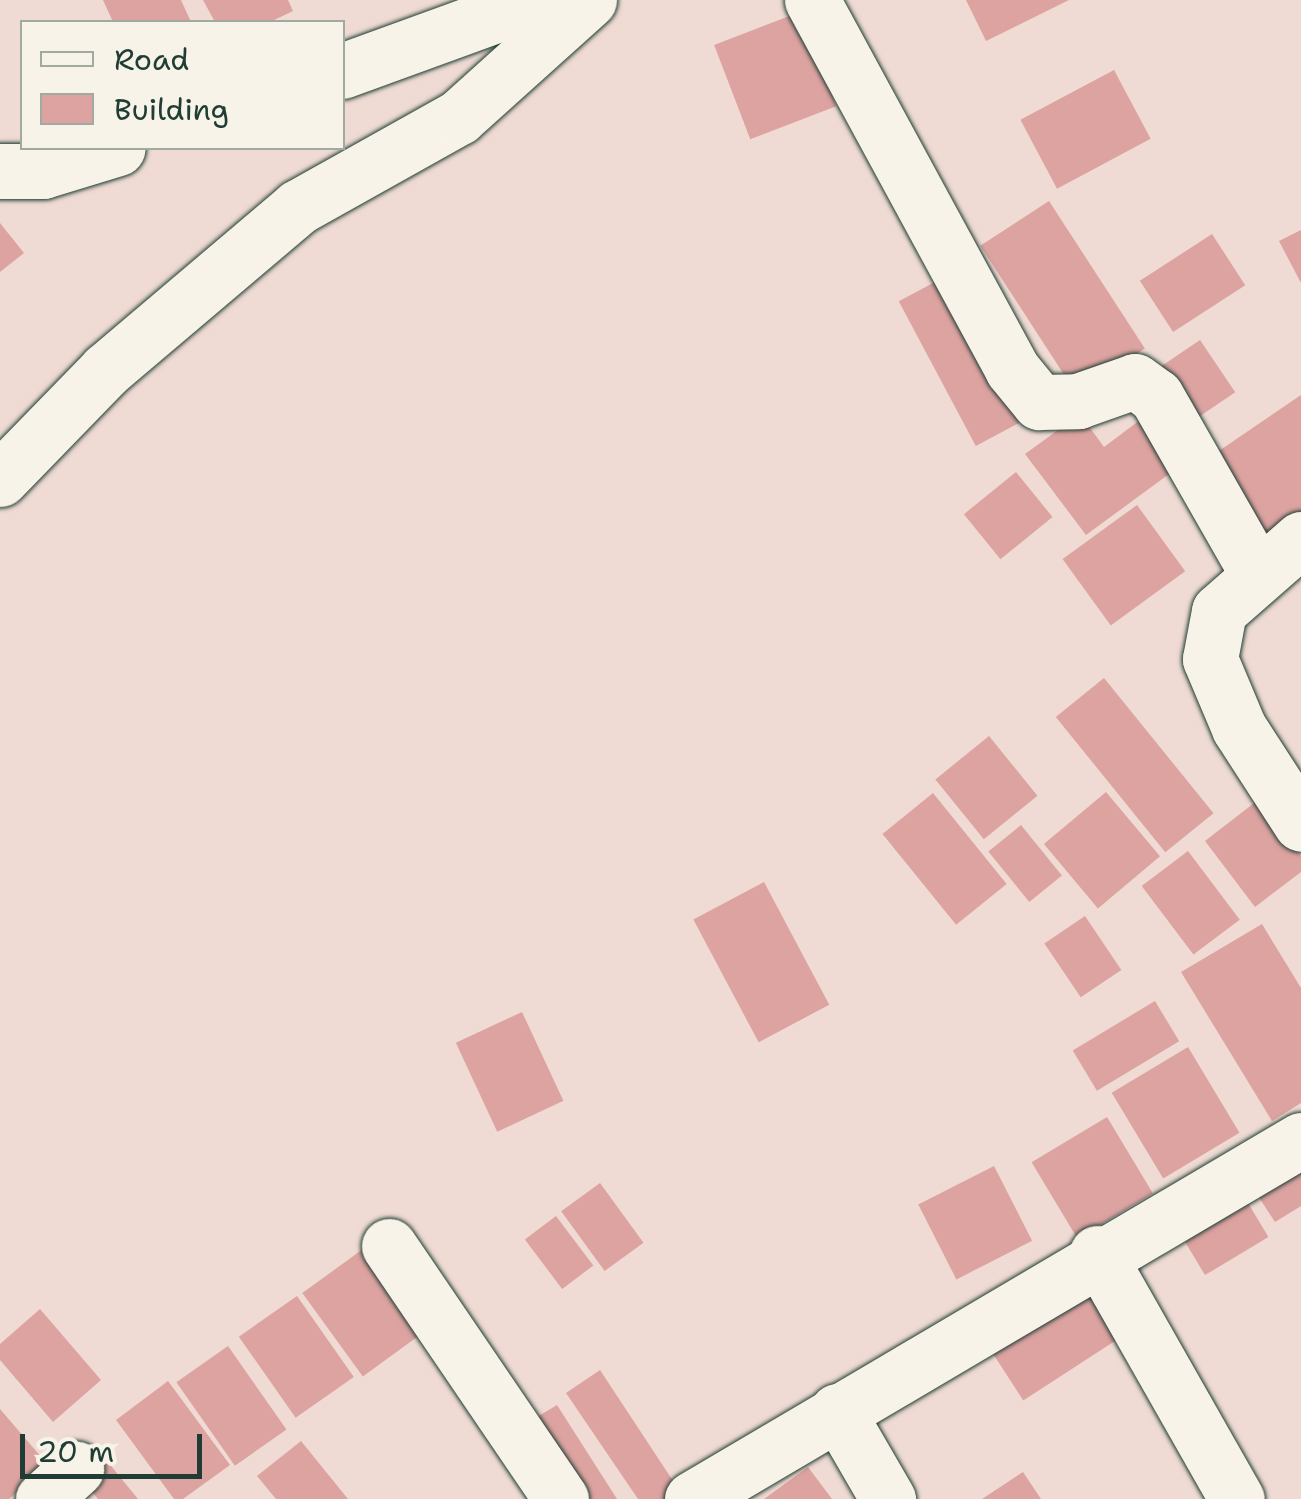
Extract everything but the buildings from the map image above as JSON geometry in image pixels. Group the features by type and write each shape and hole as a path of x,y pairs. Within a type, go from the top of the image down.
{"street":[{"path":"345,70 537,0"},
{"path":"0,479 106,370 298,208 459,118 590,0"},
{"path":"812,0 1012,369 1039,402 1078,402 1135,381 1156,396 1258,575"},
{"path":"0,171 43,171 111,150"},
{"path":"1301,539 1219,611 1210,659 1239,728 1301,824"},
{"path":"692,1499 1097,1253 1301,1140"},
{"path":"389,1246 561,1499"},
{"path":"1097,1253 1236,1499"},
{"path":"837,1412 888,1499"}]}
